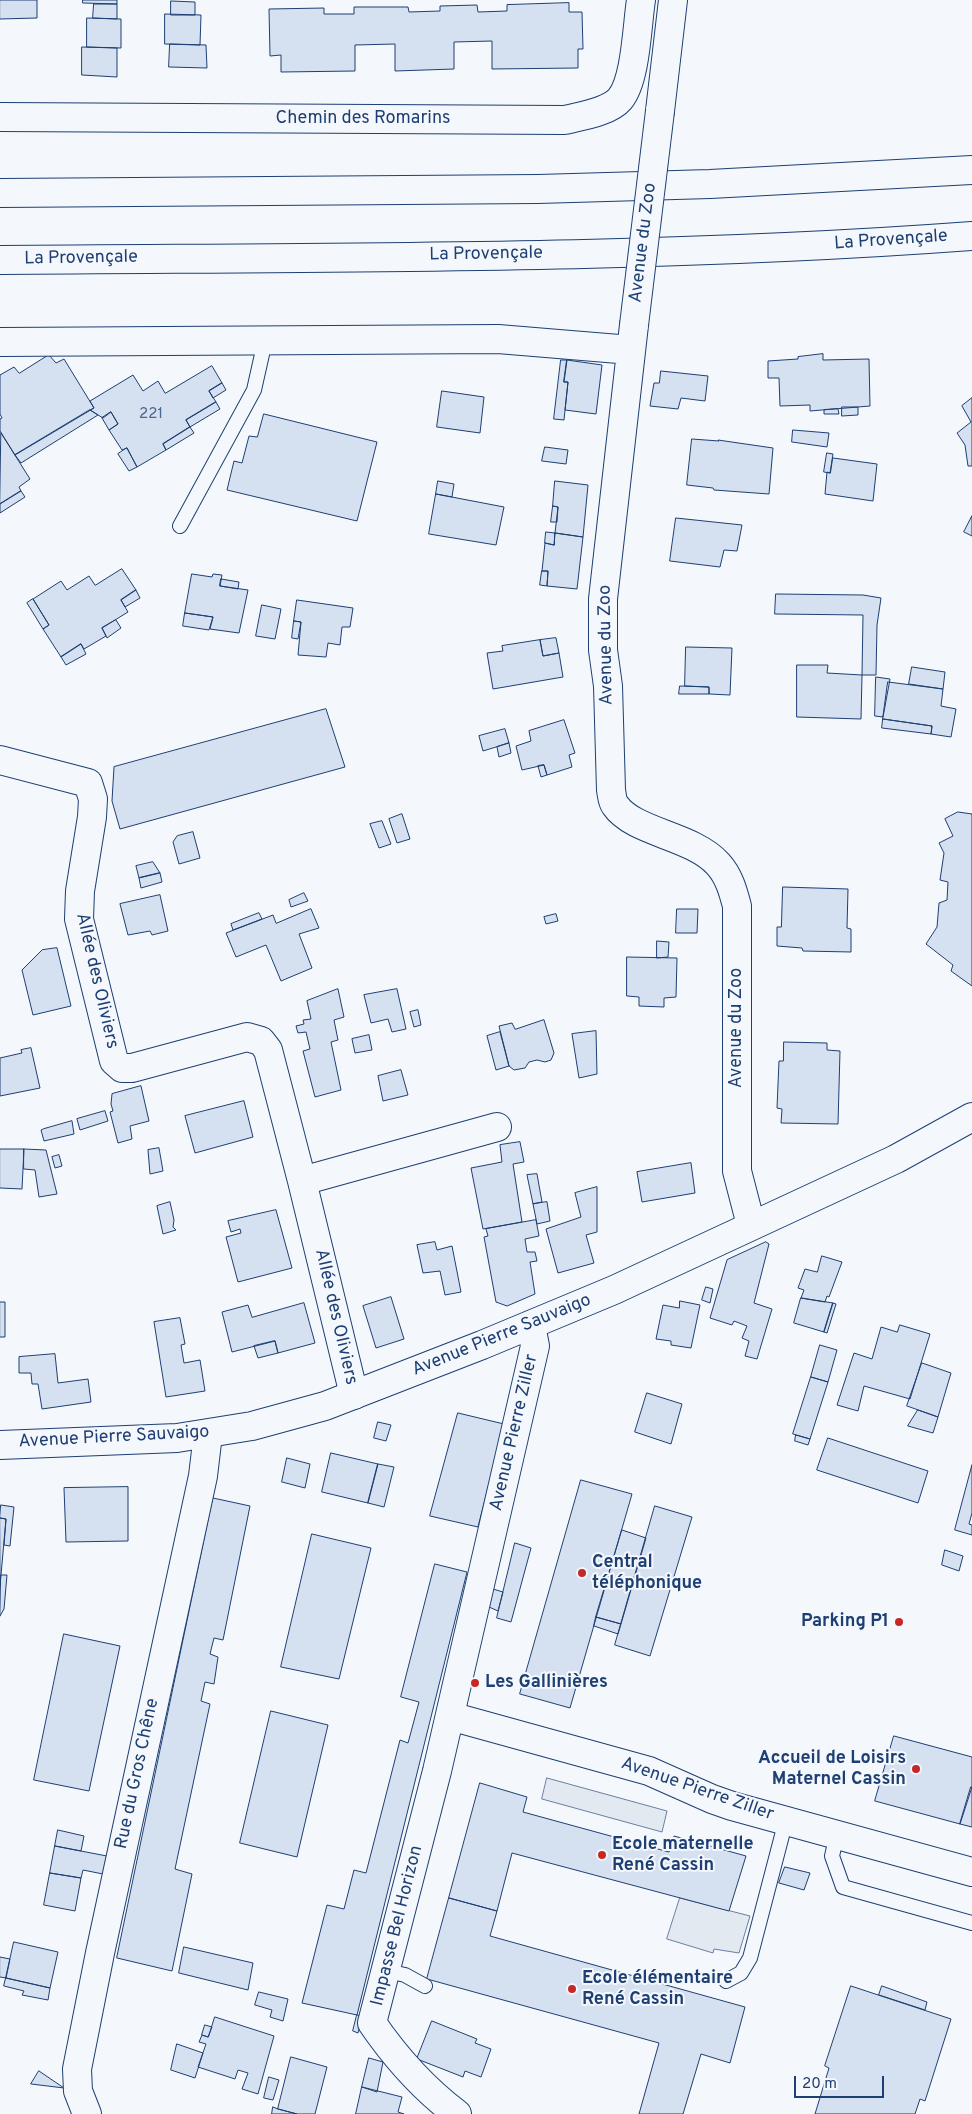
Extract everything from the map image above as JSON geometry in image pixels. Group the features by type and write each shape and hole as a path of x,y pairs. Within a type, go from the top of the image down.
{"main road":[{"name":"Chemin des Romarins","path":"0,117 566,120 600,111 619,99 631,76 640,0"},
{"name":"Avenue du Zoo","path":"673,0 603,599 603,650 608,686 611,790 614,804 627,818 699,848 718,864 730,881 738,906 737,1171 751,1225"},
{"path":"0,194 586,188 710,184 972,170"},
{"name":"La Provençale","path":"0,260 662,252 972,236"},
{"path":"0,342 632,338"},
{"name":"Allée des Oliviers","path":"0,760 88,783 93,799 92,817 80,891 79,919 114,1061 122,1068 132,1068 247,1038 261,1042 268,1050 354,1395"},
{"name":"Avenue Pierre Sauvaigo","path":"0,1445 177,1438 208,1434 286,1418 354,1395 614,1290 896,1159 972,1117"},
{"path":"302,1181 497,1127"},
{"name":"Avenue Pierre Ziller","path":"531,1325 535,1346 448,1726 649,1771 712,1799 972,1872"},
{"name":"Rue du Gros Chêne","path":"86,2113 78,2091 77,2069 104,1933 203,1476 208,1434"},
{"name":"Impasse Bel Horizon","path":"448,1726 387,1971 372,2023 418,2082 458,2114"}],"lane":[{"path":"180,526 254,390 265,341"},
{"path":"726,1981 741,1973 750,1958 786,1820"},
{"path":"837,1834 832,1856 843,1887 972,1923"},
{"path":"387,1971 405,1975 425,1986"}],"shaded area":[{"path":"547,1778 667,1811 662,1832 542,1799"},
{"path":"680,1898 750,1916 739,1953 714,1949 713,1953 667,1939"}],"building":[{"path":"0,0 37,0 37,18 0,19"},
{"path":"83,0 117,0 117,4 83,3"},
{"path":"171,1 195,2 195,15 171,15"},
{"path":"569,3 569,12 582,12 583,49 578,49 578,68 492,69 492,41 454,42 454,69 395,71 395,44 355,45 355,71 281,72 281,55 270,56 269,9 324,8 324,14 354,14 354,7 408,7 409,12 440,11 440,6 477,5 478,12 507,11 507,5"},
{"path":"94,4 117,4 117,19 93,18"},
{"path":"165,14 201,15 200,45 165,44"},
{"path":"87,18 121,19 121,48 87,47"},
{"path":"170,44 206,45 207,68 169,67"},
{"path":"82,47 117,48 117,77 82,75"},
{"path":"823,354 823,360 869,359 870,406 810,411 810,405 780,406 779,378 768,378 768,361 798,359 798,357"},
{"path":"49,355 56,363 64,359 94,408 15,455 0,431 0,419 2,418 0,414 0,375 14,367 19,373"},
{"path":"561,360 567,360 564,382 568,382 564,420 554,419"},
{"path":"567,360 602,365 596,414 565,410 568,382 564,382"},
{"path":"212,366 222,383 209,391 216,402 186,420 190,427 163,444 166,450 137,467 127,448 122,450 109,430 118,424 111,412 103,418 90,410 94,408 90,401 133,375 143,391 158,381 165,393"},
{"path":"661,371 708,376 705,401 681,398 678,409 650,406 654,383 659,383"},
{"path":"222,383 226,390 213,398 209,391"},
{"path":"442,391 484,397 480,433 437,427"},
{"path":"972,398 972,466 968,466 965,445 957,433 971,422 962,406"},
{"path":"216,402 220,409 190,427 186,420"},
{"path":"842,407 858,407 858,415 842,416"},
{"path":"838,409 839,414 824,414 824,410"},
{"path":"90,410 98,415 21,463 15,455"},
{"path":"111,412 118,424 109,430 102,418"},
{"path":"264,414 377,442 357,521 227,490 234,461 242,463 249,436 257,437"},
{"path":"190,427 194,433 166,450 163,444"},
{"path":"793,430 829,433 827,447 792,442"},
{"path":"1,433 30,479 19,487 21,491 0,504"},
{"path":"692,439 718,440 773,448 769,494 714,490 713,488 687,485"},
{"path":"545,447 568,450 566,464 542,461"},
{"path":"127,448 137,467 129,471 118,454"},
{"path":"827,453 833,454 830,473 824,472"},
{"path":"833,458 877,464 873,501 825,494 827,472 830,473"},
{"path":"438,481 454,484 452,497 436,494"},
{"path":"555,481 588,485 583,537 555,533 558,507 553,506"},
{"path":"21,491 25,497 0,513 0,504"},
{"path":"436,494 504,507 496,545 429,534"},
{"path":"553,506 558,507 557,522 551,522"},
{"path":"972,516 972,536 964,532"},
{"path":"676,518 742,525 737,551 724,550 720,567 670,561"},
{"path":"546,532 555,533 554,545 545,543"},
{"path":"555,533 583,537 577,589 547,586 548,571 542,571 545,543 554,545"},
{"path":"122,569 136,590 121,600 128,612 102,628 106,636 84,649 81,644 61,657 43,629 49,625 33,599 61,581 67,590 89,576 95,585"},
{"path":"542,571 548,571 547,586 540,585"},
{"path":"192,574 212,577 213,574 222,575 220,586 248,590 239,633 210,629 213,617 185,613"},
{"path":"221,579 239,582 238,589 220,586"},
{"path":"136,590 140,598 125,607 121,600"},
{"path":"776,594 863,595 881,598 877,625 876,675 862,675 863,615 775,614"},
{"path":"33,599 49,625 43,629 27,603"},
{"path":"297,600 353,608 350,627 342,627 340,645 328,643 326,657 298,655 301,622 294,621"},
{"path":"262,605 281,609 275,639 256,636"},
{"path":"185,613 213,617 209,630 183,626"},
{"path":"116,620 121,628 107,638 102,628"},
{"path":"294,621 301,622 298,639 292,638"},
{"path":"556,638 559,653 543,656 540,640"},
{"path":"540,640 543,656 559,653 563,677 493,689 487,653 503,651 502,646"},
{"path":"81,644 86,654 66,665 61,657"},
{"path":"686,647 732,648 730,695 709,694 709,687 685,686"},
{"path":"797,665 828,665 827,673 862,675 861,719 797,717"},
{"path":"912,667 945,672 943,689 909,684"},
{"path":"876,677 890,679 883,717 875,716"},
{"path":"888,682 943,689 941,706 956,709 951,737 931,734 932,726 883,719"},
{"path":"680,686 709,687 709,694 679,694"},
{"path":"326,709 345,767 120,829 112,801 114,767"},
{"path":"883,719 932,726 931,734 882,728"},
{"path":"564,720 575,753 569,755 572,767 547,775 544,765 522,770 516,746 531,741 529,731"},
{"path":"505,729 509,743 483,751 479,736"},
{"path":"509,743 511,753 499,757 497,747"},
{"path":"544,765 547,775 541,777 538,766"},
{"path":"958,812 972,814 972,986 951,971 953,965 926,944 937,927 939,903 947,900 948,882 940,880 944,853 939,843 953,836 945,819"},
{"path":"402,814 410,839 397,843 389,819"},
{"path":"382,821 391,844 379,848 370,824"},
{"path":"193,832 200,858 179,864 173,842 177,836"},
{"path":"153,862 160,873 139,878 136,866"},
{"path":"160,873 162,882 141,888 139,878"},
{"path":"783,887 848,889 847,928 851,929 851,952 803,951 802,948 777,946 777,927 781,927"},
{"path":"304,893 308,901 291,907 289,900"},
{"path":"160,895 168,931 152,935 150,931 128,935 120,904"},
{"path":"311,909 319,928 299,934 312,968 281,981 266,945 236,957 226,933 273,915 276,923"},
{"path":"677,909 698,909 697,933 676,933"},
{"path":"259,913 262,919 233,930 231,924"},
{"path":"556,914 558,921 546,924 544,917"},
{"path":"657,941 669,942 668,957 657,958"},
{"path":"57,948 71,1006 33,1015 22,970 42,950"},
{"path":"627,957 677,958 676,997 664,998 664,1007 639,1006 639,997 627,996"},
{"path":"338,989 344,1017 334,1020 338,1040 331,1042 341,1090 315,1097 303,1051 310,1049 306,1032 298,1033 296,1026 304,1024 303,1020 311,1019 307,1001"},
{"path":"397,989 406,1029 392,1032 388,1019 371,1023 364,995"},
{"path":"418,1010 421,1025 414,1027 410,1012"},
{"path":"544,1020 554,1053 551,1060 529,1062 525,1068 514,1070 509,1066 499,1026 512,1023 515,1029"},
{"path":"596,1031 597,1074 579,1078 572,1034"},
{"path":"500,1032 509,1066 496,1070 487,1036"},
{"path":"369,1035 372,1050 355,1053 352,1039"},
{"path":"784,1042 827,1043 827,1050 840,1051 838,1124 781,1123 782,1109 777,1108 779,1061 783,1061"},
{"path":"31,1048 40,1088 0,1096 0,1058 22,1053 21,1050"},
{"path":"401,1070 408,1095 383,1101 378,1076"},
{"path":"141,1086 149,1121 130,1126 132,1139 118,1143 110,1112 113,1111 111,1104 112,1094"},
{"path":"244,1101 253,1137 195,1153 185,1116"},
{"path":"105,1111 108,1121 80,1130 77,1119"},
{"path":"72,1121 74,1134 44,1141 41,1130"},
{"path":"520,1142 524,1162 513,1164 522,1222 483,1229 471,1168 502,1162 500,1145"},
{"path":"159,1148 163,1171 150,1174 148,1150"},
{"path":"0,1149 24,1149 22,1189 0,1188"},
{"path":"24,1149 46,1150 57,1194 39,1197 35,1170 24,1169"},
{"path":"59,1155 62,1166 55,1168 52,1157"},
{"path":"691,1163 695,1193 642,1202 637,1172"},
{"path":"537,1174 542,1202 533,1204 527,1175"},
{"path":"597,1187 597,1232 586,1235 594,1263 558,1273 546,1229 581,1217 575,1193"},
{"path":"170,1202 174,1220 173,1227 176,1230 163,1234 157,1206"},
{"path":"547,1202 550,1221 537,1224 533,1204"},
{"path":"276,1210 292,1268 238,1282 226,1237 241,1233 240,1229 231,1232 228,1221"},
{"path":"536,1220 539,1236 525,1239 527,1252 535,1252 537,1261 530,1262 535,1294 507,1306 496,1302 484,1237 488,1236 486,1229"},
{"path":"435,1242 437,1250 452,1246 461,1292 445,1295 440,1271 423,1273 417,1245"},
{"path":"766,1242 769,1244 754,1303 772,1309 757,1359 745,1356 749,1341 742,1338 747,1326 734,1321 732,1325 710,1318 727,1260"},
{"path":"822,1256 842,1262 829,1297 827,1296 825,1302 801,1298 804,1290 798,1288 805,1269 817,1272"},
{"path":"706,1287 713,1289 710,1303 702,1300"},
{"path":"391,1297 404,1339 376,1348 363,1306"},
{"path":"801,1298 833,1303 824,1332 794,1323"},
{"path":"680,1301 700,1305 691,1348 671,1345 671,1341 656,1339 663,1305 679,1308"},
{"path":"0,1302 5,1302 5,1337 0,1337"},
{"path":"304,1303 315,1343 278,1353 275,1341 232,1352 222,1312 248,1305 252,1317"},
{"path":"833,1303 836,1304 827,1333 824,1332"},
{"path":"180,1318 185,1344 181,1345 184,1363 200,1360 205,1391 166,1397 154,1322"},
{"path":"900,1325 930,1334 910,1399 864,1386 858,1411 837,1405 854,1353 872,1359 881,1327 897,1332"},
{"path":"275,1341 278,1353 258,1358 254,1346"},
{"path":"820,1345 837,1350 828,1382 811,1377"},
{"path":"55,1354 58,1383 88,1379 91,1402 42,1409 38,1384 32,1384 31,1373 19,1373 19,1357"},
{"path":"922,1363 951,1373 938,1417 907,1406"},
{"path":"811,1377 828,1382 810,1439 793,1434"},
{"path":"647,1393 682,1404 671,1444 635,1432"},
{"path":"918,1410 938,1417 933,1433 908,1426"},
{"path":"458,1413 504,1424 478,1527 430,1516"},
{"path":"378,1422 391,1425 386,1441 374,1438"},
{"path":"796,1435 810,1439 808,1445 795,1441"},
{"path":"828,1438 928,1471 918,1503 817,1470"},
{"path":"331,1453 378,1464 368,1503 322,1492"},
{"path":"287,1458 310,1464 305,1488 282,1482"},
{"path":"378,1464 394,1467 384,1507 368,1503"},
{"path":"972,1465 972,1513 969,1524 972,1525 972,1535 955,1530"},
{"name":"Central téléphonique","path":"581,1480 632,1494 570,1708 520,1694"},
{"path":"128,1487 128,1541 66,1542 64,1488"},
{"path":"213,1498 250,1506 223,1640 214,1638 210,1654 218,1657 214,1684 205,1682 201,1701 210,1704 175,1869 192,1874 172,1971 117,1958"},
{"path":"1,1505 14,1507 10,1546 4,1545 6,1519 0,1518"},
{"path":"655,1506 692,1517 650,1656 615,1645"},
{"path":"0,1518 6,1519 0,1586"},
{"path":"622,1530 646,1538 621,1624 596,1617"},
{"path":"312,1534 371,1548 339,1679 281,1667"},
{"path":"515,1543 531,1548 511,1622 497,1618"},
{"path":"945,1550 963,1556 959,1571 942,1565"},
{"path":"435,1564 467,1572 357,2015 302,2003 327,1905 344,1909 354,1870 366,1873 400,1740 408,1743 419,1702 401,1697"},
{"path":"1,1575 7,1575 4,1609 0,1616"},
{"path":"493,1589 503,1592 498,1611 489,1607"},
{"path":"596,1617 621,1624 618,1634 594,1626"},
{"path":"64,1634 120,1646 89,1791 34,1780"},
{"path":"271,1711 328,1725 297,1857 240,1843"},
{"path":"894,1736 972,1757 972,1787 960,1824 875,1801"},
{"path":"480,1783 527,1797 523,1812 669,1852 674,1836 746,1856 729,1911 512,1853 497,1911 449,1898"},
{"path":"972,1787 972,1827 960,1824"},
{"path":"58,1830 84,1836 81,1851 55,1846"},
{"path":"55,1846 112,1857 108,1875 83,1870 81,1878 50,1873"},
{"path":"785,1867 810,1873 804,1890 779,1883"},
{"path":"50,1873 81,1878 75,1911 44,1905"},
{"path":"449,1898 497,1911 490,1936 745,2007 730,2063 701,2054 683,2114 639,2114 659,2043 427,1979"},
{"path":"14,1942 58,1952 50,1988 6,1978"},
{"path":"184,1947 253,1963 248,1990 179,1973"},
{"path":"0,1957 10,1959 6,1978 0,1977"},
{"path":"6,1978 50,1988 48,2000 22,1995 24,1991 4,1986"},
{"path":"851,1986 951,2019 925,2101 920,2099 915,2114 815,2114 829,2068 825,2066"},
{"path":"882,1986 927,2002 925,2010 879,1995"},
{"path":"259,1992 288,1999 283,2021 270,2017 272,2010 255,2005"},
{"path":"357,2015 363,2016 358,2033 353,2031"},
{"path":"215,2017 274,2036 258,2094 242,2089 248,2073 238,2070 235,2079 198,2067 206,2044 199,2042 202,2035 208,2037"},
{"path":"432,2021 477,2039 475,2043 491,2049 481,2077 465,2071 463,2077 417,2059"},
{"path":"205,2025 212,2027 208,2037 202,2035"},
{"path":"177,2044 203,2053 195,2078 171,2070"},
{"path":"291,2057 327,2067 315,2114 297,2114 278,2109"},
{"path":"369,2058 383,2062 377,2092 362,2087"},
{"path":"39,2071 64,2088 31,2084"},
{"path":"269,2077 279,2080 273,2100 264,2098"},
{"path":"362,2087 402,2097 398,2112 404,2114 356,2114"},
{"path":"273,2107 278,2109 297,2114 272,2114"}],"place":[{"name":"Central téléphonique","path":"582,1573"},
{"name":"Parking P1","path":"899,1622"},
{"name":"Les Gallinières","path":"475,1683"},
{"name":"Accueil de Loisirs Maternel Cassin","path":"916,1769"},
{"name":"Ecole maternelle René Cassin","path":"602,1855"},
{"name":"Ecole élémentaire René Cassin","path":"572,1989"}]}
